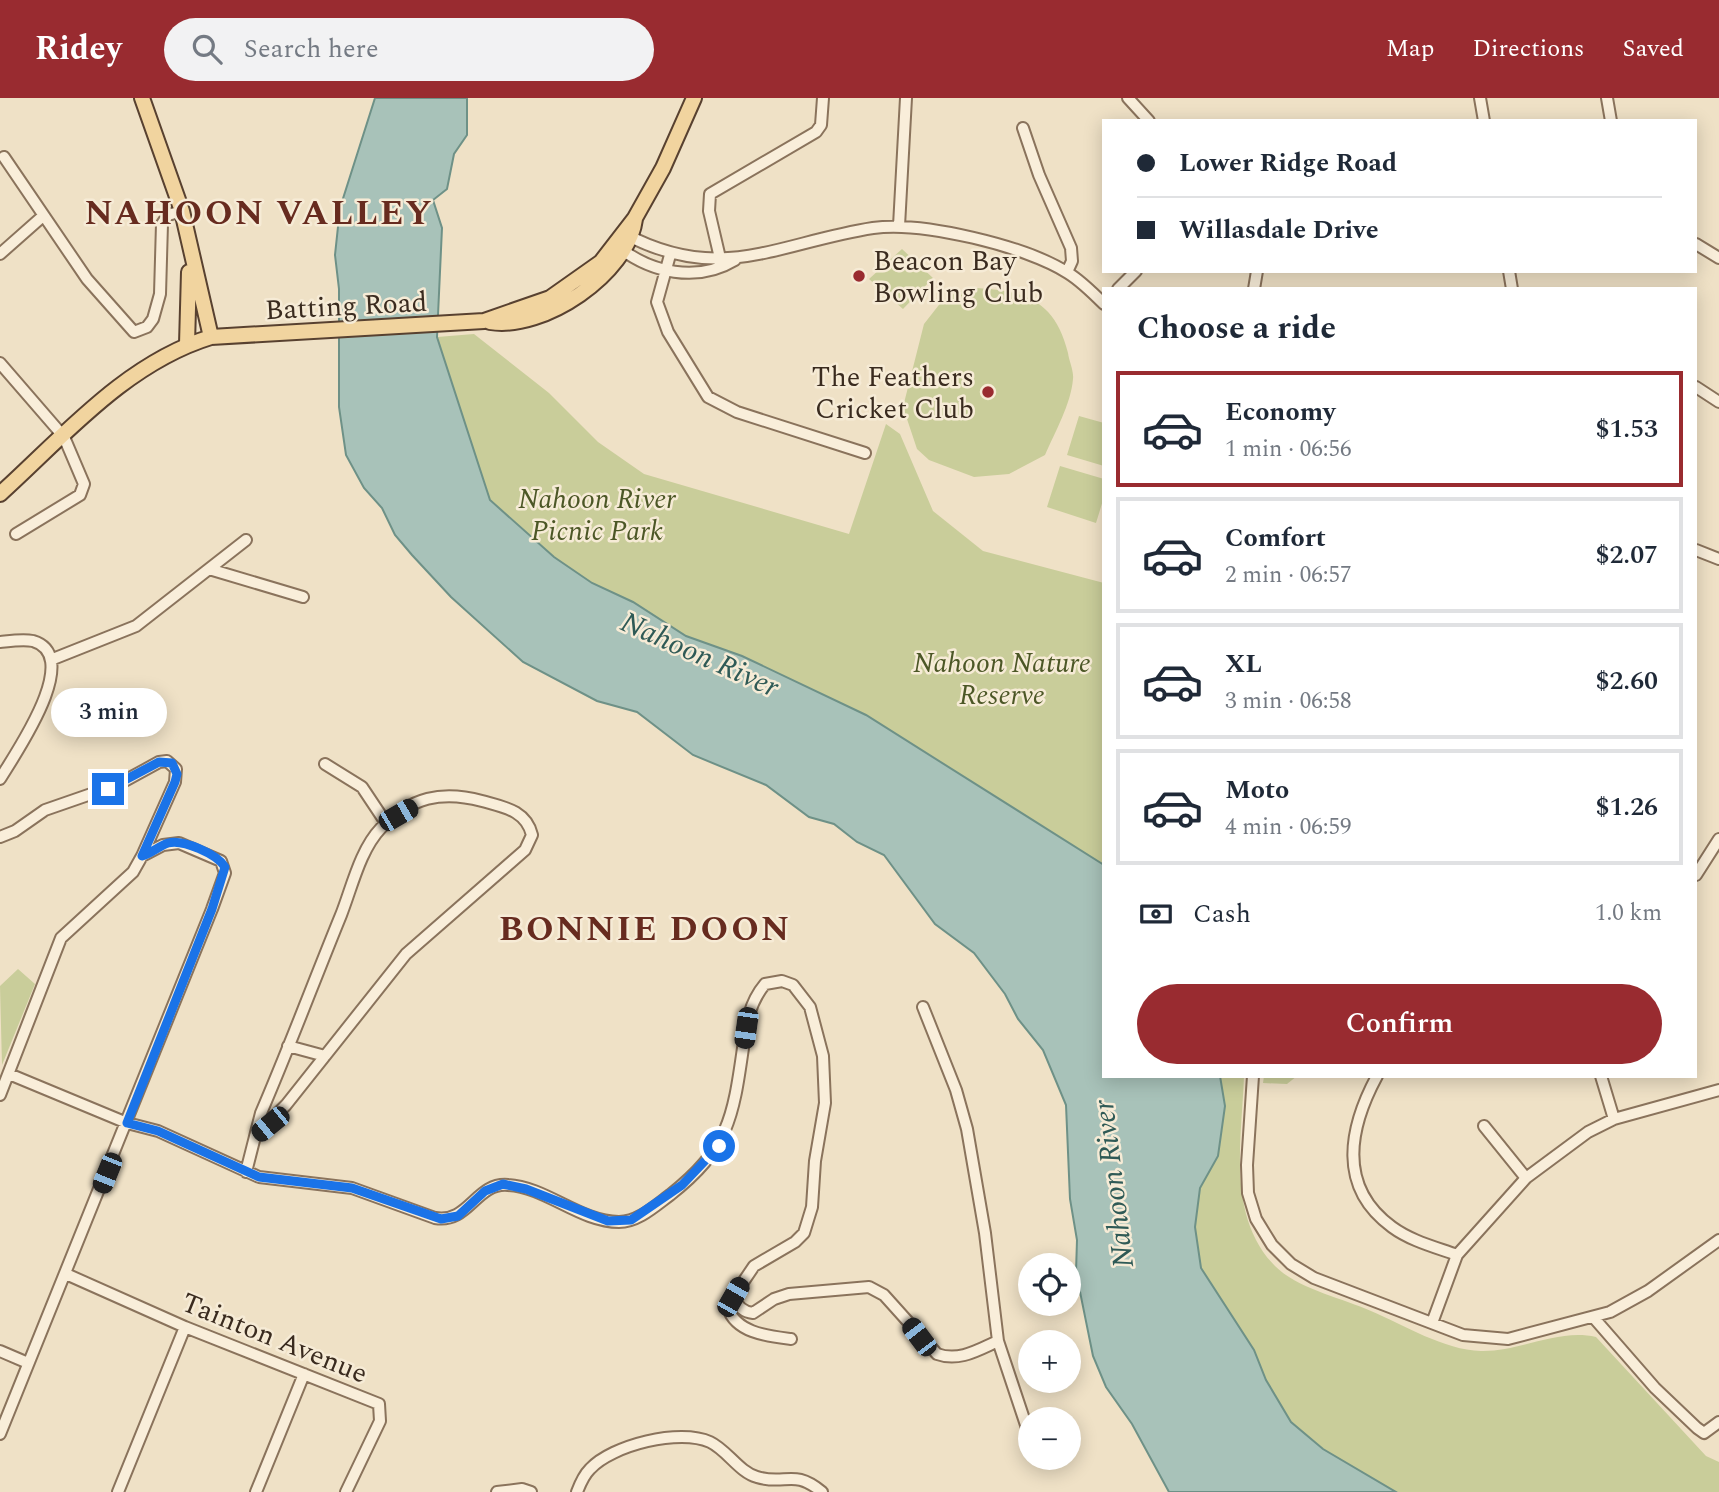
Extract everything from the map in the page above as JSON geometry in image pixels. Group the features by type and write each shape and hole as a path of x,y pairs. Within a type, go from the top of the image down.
{"main road":[{"path":"142,98 182,211 211,337"},
{"path":"623,242 663,168 694,98"},
{"name":"Batting Road","path":"0,494 138,371 187,344 211,337 484,321 550,298 623,242"},
{"path":"187,344 191,248"}],"street":[{"path":"720,258 709,211 710,194 816,132 821,125 823,98"},
{"path":"899,226 906,98"},
{"path":"1128,98 1147,119"},
{"path":"1480,98 1484,119"},
{"path":"1607,98 1611,119"},
{"path":"1023,128 1039,175 1071,248 1072,261 1067,272"},
{"path":"4,157 43,216 100,293 131,330 137,332 147,327 160,294 162,225 168,215 182,211"},
{"path":"0,254 43,216"},
{"path":"623,242 666,271 709,271 737,258 858,231 899,226 942,232 1032,257 1067,272 1102,301"},
{"path":"623,242 692,259 737,258"},
{"path":"1697,245 1719,258"},
{"path":"670,255 657,302 671,337 708,397 737,412 865,453"},
{"path":"1120,287 1134,273"},
{"path":"0,363 64,437 81,471 83,492 16,534"},
{"path":"1697,388 1719,402"},
{"path":"53,659 136,626 246,540"},
{"path":"1697,550 1719,559"},
{"path":"209,569 303,597"},
{"path":"0,642 36,642 53,659 53,676 48,689 26,735 0,779"},
{"path":"0,837 15,831 45,810 108,789 159,762 167,761 176,769 175,782 133,872 57,944 0,1094"},
{"path":"325,764 362,787 386,823"},
{"path":"246,1172 255,1136 288,1046 369,842 386,823 428,797 452,794 518,813 525,819 531,835 525,850 406,954 270,1124 255,1136"},
{"path":"1697,873 1719,839"},
{"path":"0,1434 127,1123 225,873 222,861 200,850 171,842 142,856"},
{"path":"9,1074 127,1123 158,1131 268,1180 352,1188 435,1218 452,1218 463,1213 485,1191 503,1184 526,1189 608,1221 625,1221 638,1217 692,1177 719,1146 736,1097 752,1003 765,984 770,981 787,982 797,988 810,1007 826,1078 811,1215 802,1236 758,1262 746,1275 728,1308 737,1323 762,1334 791,1339"},
{"path":"923,1007 956,1090 974,1160 998,1341 1020,1407"},
{"path":"288,1046 325,1056"},
{"path":"1253,1078 1247,1165 1248,1193 1256,1219 1272,1245 1291,1264 1314,1278 1463,1335 1495,1340 1519,1337 1594,1318 1638,1297 1719,1240"},
{"path":"1376,1078 1355,1126 1353,1163 1363,1193 1376,1212 1392,1227 1457,1255"},
{"path":"1602,1078 1614,1119"},
{"path":"1432,1323 1457,1255 1479,1227 1526,1178 1588,1132 1614,1119 1719,1090"},
{"path":"1484,1126 1526,1178"},
{"name":"Tainton Avenue","path":"66,1275 380,1406 380,1421 346,1492"},
{"path":"733,1297 741,1309 753,1313 774,1299 789,1294 865,1286 884,1295 937,1354 948,1358 963,1356 998,1341"},
{"path":"1594,1318 1655,1388 1704,1433 1719,1422"},
{"path":"118,1492 186,1327"},
{"path":"0,1351 28,1363"},
{"path":"256,1492 304,1374"},
{"path":"577,1492 588,1471 604,1458 633,1446 681,1435 711,1442 756,1477 803,1478 822,1492"},
{"path":"497,1492 526,1490"}],"green space":[{"path":"902,249 933,278 903,309 869,279"},
{"name":"The Feathers Cricket Club","path":"977,288 1024,296 1046,310 1062,335 1073,376 1066,408 1045,455 1009,474 974,477 929,460 917,449 903,407 924,324 942,301 959,291"},
{"name":"Nahoon Nature Reserve","path":"474,334 549,393 598,442 644,474 849,534 886,424 900,434 933,511 983,551 1102,582 1102,864 866,715 742,656 686,636 633,602 592,583 554,557 490,500 437,337"},
{"path":"1079,416 1102,422 1102,465 1067,455"},
{"path":"1060,466 1102,478 1102,504 1096,523 1047,507"},
{"path":"18,969 35,984 2,1065 0,986"},
{"path":"1220,1078 1244,1078 1240,1150 1243,1200 1249,1224 1260,1246 1275,1266 1285,1274 1308,1287 1371,1311 1425,1336 1467,1350 1496,1350 1567,1336 1596,1337 1706,1456 1719,1462 1719,1492 1395,1492 1323,1449 1291,1422 1266,1380 1254,1350 1201,1268 1195,1227 1200,1188 1218,1156 1225,1106"},
{"path":"1264,1078 1294,1078 1287,1084 1263,1083"}],"water":[{"name":"Nahoon River","path":"375,98 467,98 467,135 454,154 447,189 433,200 442,228 437,337 490,500 554,557 592,583 633,602 686,636 742,656 866,715 1102,864 1102,1078 1220,1078 1225,1106 1218,1156 1200,1188 1195,1227 1201,1268 1254,1350 1266,1380 1291,1422 1323,1449 1396,1492 1169,1492 1132,1424 1106,1387 1093,1356 1081,1297 1081,1253 1077,1253 1070,1199 1066,1105 1043,1050 1018,1019 1005,994 974,953 935,924 884,855 857,842 834,824 809,817 766,785 693,755 637,712 597,701 523,662 451,597 412,555 395,535 382,508 364,488 346,455 339,407 339,289 335,255 340,208"}],"place":[{"name":"Beacon Bay Bowling Club","path":"859,276"},
{"name":"The Feathers Cricket Club","path":"988,392"}],"district":[{"name":"NAHOON VALLEY","path":"259,212"},
{"name":"BONNIE DOON","path":"645,928"}],"route":[{"path":"108,789 159,762 172,763 177,774 175,782 142,856 151,854 171,842 179,843 216,857 225,867 212,909 127,1123 158,1131 268,1180 352,1188 441,1219 458,1216 485,1191 503,1184 515,1185 608,1221 631,1220 657,1205 692,1177 719,1146"}],"park label":[{"name":"Nahoon River Picnic Park","path":"597,514"}]}
